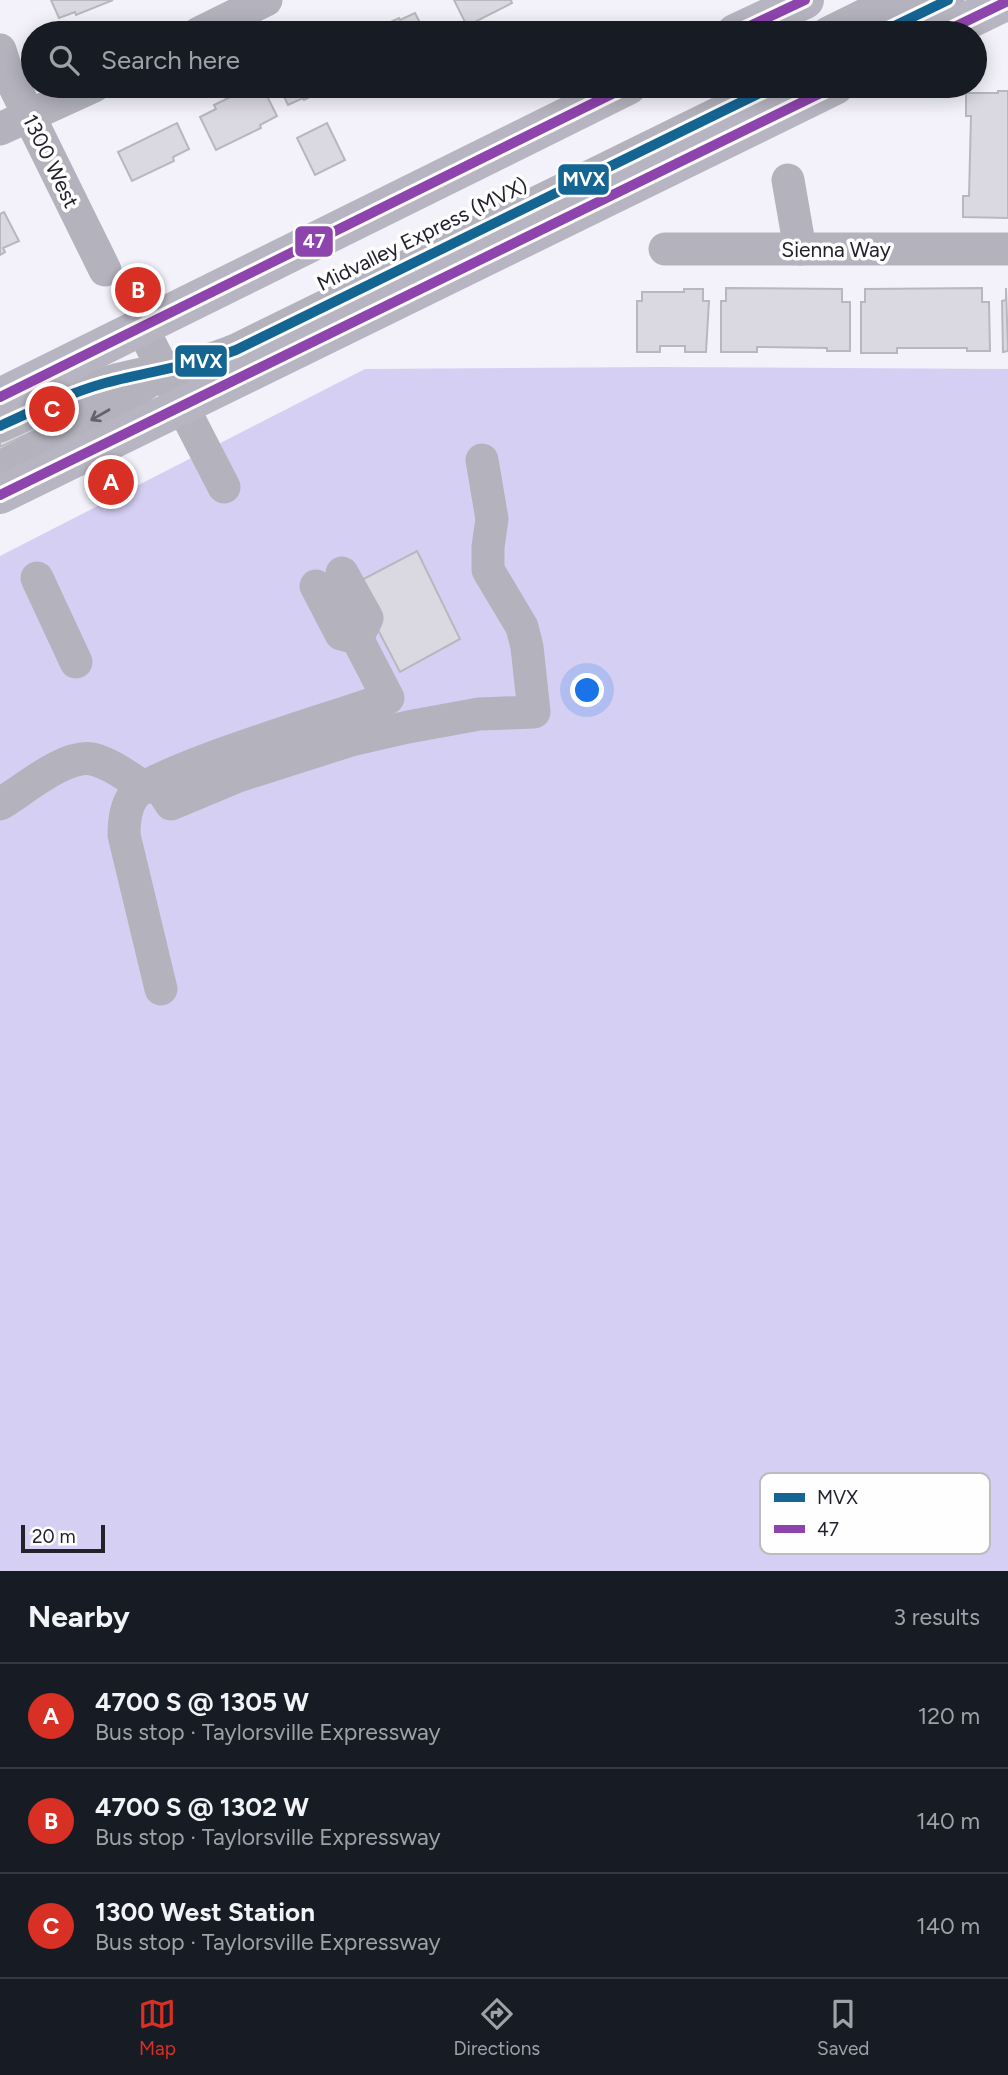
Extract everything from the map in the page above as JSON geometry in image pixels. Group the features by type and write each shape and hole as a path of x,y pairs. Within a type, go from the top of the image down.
{"main road":[{"path":"760,21 805,0"},
{"path":"967,21 1008,1"},
{"path":"0,397 604,98"},
{"path":"0,495 810,98"}],"street":[{"path":"224,21 267,0"},
{"path":"852,21 895,0"},
{"path":"905,21 948,0"},
{"name":"1300 West","path":"0,50 15,123 105,270"},
{"path":"15,123 68,98"},
{"name":"Midvalley Express (MVX)","path":"0,467 102,414 224,331 699,98"},
{"name":"Midvalley Express (MVX)","path":"0,426 90,387 202,363 236,350 750,98"},
{"path":"788,180 800,249"},
{"name":"Sienna Way","path":"665,249 1008,249"},
{"path":"141,326 224,487"},
{"path":"0,804 71,760 91,759 116,768 150,784 171,804 238,776 351,740 479,714 534,712 527,647 522,627 488,570 492,519 482,460"},
{"path":"37,578 76,662"},
{"path":"161,989 124,835 124,819 132,796 150,784 288,730 352,712 388,698 357,638 367,618 329,579"}],"shaded area":[{"path":"365,369 1008,369 1008,1571 0,1571 0,556"}],"building":[{"path":"51,0 113,0 76,15 75,12 59,18"},
{"path":"454,0 511,0 512,3 477,21 464,21"},
{"path":"415,13 419,21 393,21 399,18 400,20"},
{"path":"1008,91 1008,218 963,217 963,196 969,196 971,116 966,116 966,98 987,98 987,93"},
{"path":"228,98 268,98 277,116 260,125 261,128 216,150 200,117 216,109 214,105"},
{"path":"285,98 303,98 288,105"},
{"path":"177,123 189,149 173,157 174,161 132,181 118,152"},
{"path":"327,123 345,160 315,175 297,138"},
{"path":"4,212 19,241 3,248 5,252 0,255 0,214"},
{"path":"726,288 842,289 842,302 850,302 850,351 757,347 757,352 721,352 721,301 726,301"},
{"path":"982,288 982,302 989,302 990,351 967,351 967,348 897,348 897,353 861,353 861,302 865,302 865,289"},
{"path":"1006,288 1008,351 1003,352 1002,301 1006,300"},
{"path":"684,289 703,289 703,301 709,301 706,352 685,352 685,346 660,346 660,352 637,352 637,301 642,301 642,292 684,292"},
{"path":"41,419 44,426 0,447 0,438"},
{"path":"417,551 460,639 400,672 354,584"}],"transit line":[{"name":"47","path":"760,21 805,0"},
{"name":"MVX","path":"905,21 948,0"},
{"name":"47","path":"967,21 1008,1"},
{"name":"47","path":"0,397 604,98"},
{"name":"MVX","path":"0,426 92,387 236,350 750,98"},
{"name":"47","path":"0,495 811,98"}],"place":[{"name":"4700 S @ 1302 W","path":"138,290"},
{"name":"1300 West Station","path":"52,409"},
{"name":"4700 S @ 1305 W","path":"111,482"}]}
